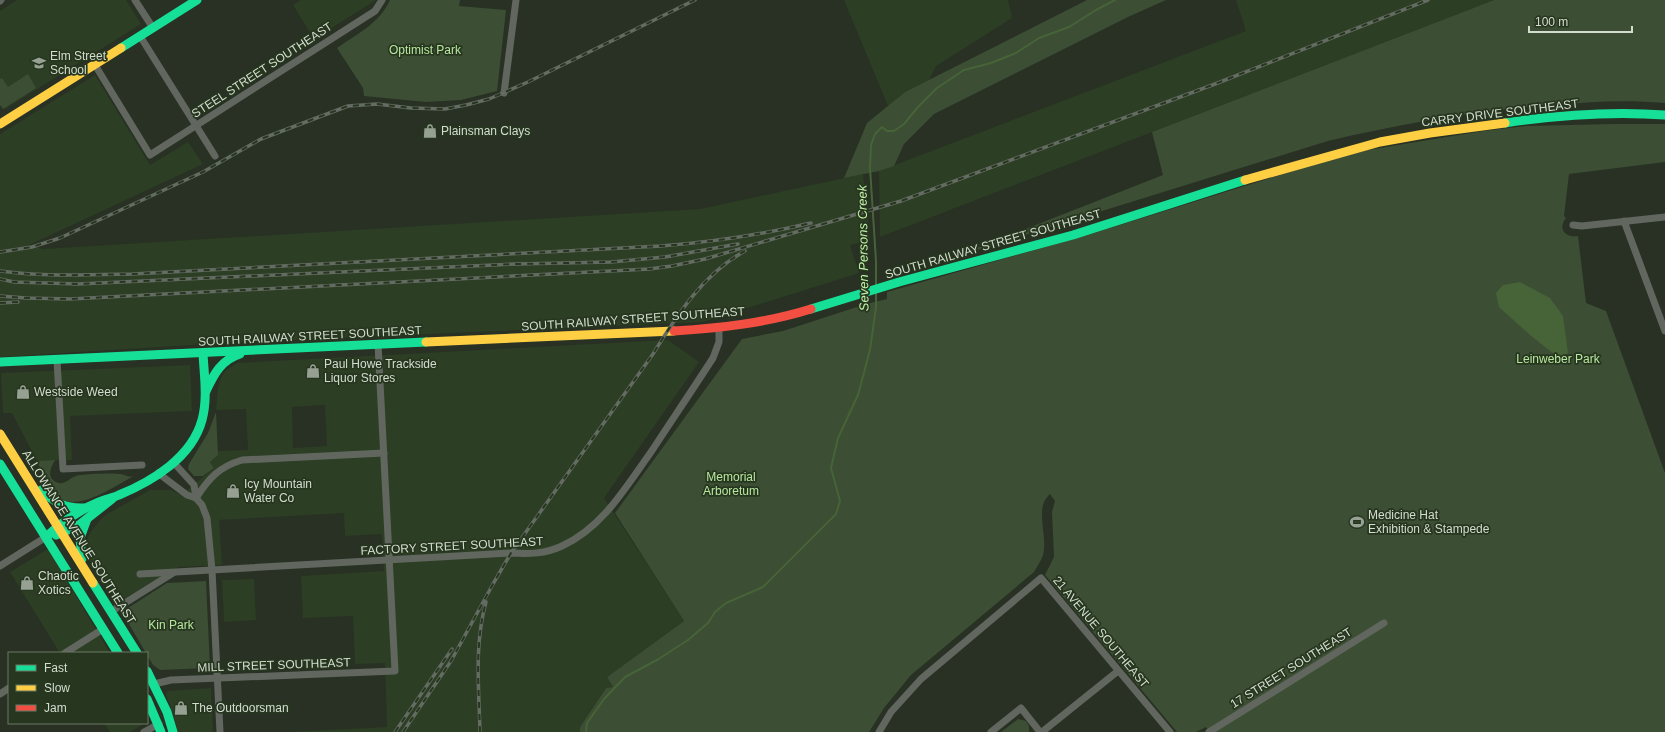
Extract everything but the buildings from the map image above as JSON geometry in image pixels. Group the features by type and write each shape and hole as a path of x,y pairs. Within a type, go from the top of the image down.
{"street":[{"path":"135,0 153,28"},
{"path":"1,121 95,65 197,0"},
{"name":"STEEL STREET SOUTHEAST","path":"95,65 150,155 375,11 382,0"},
{"path":"504,93 516,0"},
{"path":"140,36 214,156"},
{"name":"CARRY DRIVE SOUTHEAST","path":"1410,136 1526,120 1572,116 1665,115"},
{"name":"SOUTH RAILWAY STREET SOUTHEAST","path":"0,362 719,328 768,320 807,311 889,285 1087,230 1295,165 1366,145 1410,136"},
{"path":"1573,225 1582,226 1665,217"},
{"path":"1624,222 1665,331"},
{"name":"FACTORY STREET SOUTHEAST","path":"140,574 390,560 537,554 562,546 576,538 601,518 608,510 678,411 716,352 719,342 719,328"},
{"path":"378,344 390,560"},
{"path":"205,394 218,367 224,360 233,356 270,349"},
{"path":"60,529 87,519 118,495 158,474 174,463 186,450 202,421 205,394 203,353"},
{"path":"57,360 63,469 142,465"},
{"name":"ALLOWANCE AVENUE SOUTHEAST","path":"0,434 29,478 136,652"},
{"path":"196,498 209,478 228,465 242,460 384,453"},
{"path":"174,463 194,485 196,498"},
{"path":"0,464 117,652"},
{"path":"158,474 187,495 196,498 202,505 207,518 212,570 220,732"},
{"path":"29,478 58,504 71,509 86,508"},
{"path":"0,566 60,529 86,508 107,498 118,495"},
{"path":"84,568 79,542 80,532 87,519"},
{"name":"MILL STREET SOUTHEAST","path":"154,684 171,680 395,671 390,560"},
{"path":"112,611 174,572"},
{"name":"21 AVENUE SOUTHEAST","path":"879,732 891,712 921,679 1041,578 1170,732"},
{"name":"17 STREET SOUTHEAST","path":"1209,732 1384,623"},
{"path":"67,652 103,629"},
{"path":"991,732 1021,708 1041,732 1118,671"},
{"path":"148,673 166,712 173,732"},
{"path":"144,732 160,728 148,701"},
{"name":"21 AVENUE SOUTHEAST","path":"1143,701 1163,732"}],"shaded area":[{"name":"Elm Street School","path":"17,0 126,0 141,24 5,109 0,102 0,11"},
{"path":"301,0 376,0 314,39 293,5"},
{"path":"844,0 1008,0 1012,18 936,66 929,80 905,92 888,106"},
{"path":"1236,0 1494,0 880,237 879,171 1246,31"},
{"path":"95,75 150,165 188,142 203,164 29,245 43,249 700,209 863,174 870,240 850,245 859,273 703,322 223,343 0,357 0,134"},
{"path":"1520,282 1550,298 1563,316 1568,353 1559,358 1530,335 1499,307 1496,293 1503,285"},
{"path":"668,340 699,362 604,498 684,621 607,677 613,687 606,688 580,727 580,732 291,732 387,727 385,663 355,664 353,616 303,618 301,576 384,571 382,534 345,536 344,513 219,520 222,565 178,567 122,600 118,600 111,594 90,561 87,541 89,534 107,514 150,490 171,490 181,495 214,468 210,462 217,456 217,451 248,450 246,409 216,410 218,388 221,378 225,371 237,363","holes":["325,405 327,446 293,448 292,407"]},
{"path":"190,365 192,411 70,416 72,460 37,461 12,413 3,413 1,373"},
{"path":"48,549 109,652 59,652 10,572"},
{"path":"254,579 256,620 224,622 222,580"},
{"path":"211,688 213,732 178,732 166,695 167,691"},
{"path":"105,724 143,724 130,732 110,732"}],"green space":[{"name":"Optimist Park","path":"390,0 460,0 459,6 506,10 497,91 461,100 426,102 364,96 363,88 337,48 374,22 386,8"},
{"path":"1087,0 1166,0 1128,17 934,114 904,144 894,166 879,171 844,178 867,123 905,92"},
{"path":"1494,0 1665,0 1665,103 1615,101 1505,109 1357,134 1328,141 954,257 1163,175 1152,132"},
{"path":"28,74 36,88 3,109 0,105 0,79 2,78 8,87"},
{"path":"1665,124 1665,162 1569,174 1564,216 1566,218 1562,226 1564,232 1570,236 1578,236 1586,303 1606,311 1665,473 1665,732 1209,732 1206,727 1196,732 1177,732 1045,575 1054,557 1052,512 1055,501 1050,494 1046,499 1042,512 1044,552 1034,572 911,675 884,708 869,732 580,732 580,727 606,688 613,687 607,677 684,621 615,513 742,339 783,331 866,304 887,299 887,292 1091,234 1296,170 1367,150 1483,131 1526,126"},
{"path":"216,412 218,455 210,462 214,468 203,476 194,476 188,469 189,464 208,433"},
{"path":"55,460 50,475 53,480 59,483 64,483 76,476 84,475 121,474 130,477 134,476 105,492 83,501 73,502 63,500 55,494 50,487 37,461"},
{"name":"Kin Park","path":"206,581 210,668 160,670 153,665 148,656 148,652 145,652 126,619 128,608 167,583"},
{"path":"1018,719 1026,721 1029,726 1029,732 1001,732"}],"waterway":[{"name":"Seven Persons Creek","path":"876,285 876,261 870,168 871,145 875,134 882,127 887,131 894,131 904,124 937,88 964,70 991,63 1016,53 1039,38 1069,27 1115,0"},
{"name":"Seven Persons Creek","path":"586,732 587,723 604,699 625,677 657,660 688,640 708,623 715,612 726,603 763,587 836,514 840,501 831,468 838,438 858,395 870,350 876,307 876,294"}],"railway":[{"path":"0,252 32,247 60,238 203,172 261,139 348,106 377,104 411,108 445,109 489,99 528,82 695,0"},
{"path":"0,296 70,299 649,269 672,266 705,259 901,201 1215,84 1428,0"},
{"path":"0,271 50,275 132,274 661,246 736,238 811,223"},
{"path":"0,279 14,282 78,284 516,264 611,262 665,257 738,244"},
{"path":"403,732 451,661 511,553 653,354 682,310 704,283 730,260 745,251"},
{"path":"0,303 18,302"},
{"path":"480,732 478,667 482,618 486,602"},
{"path":"395,732 452,649"}],"traffic: fast":[{"path":"121,48 197,0"},
{"path":"1505,123 1585,114 1625,113 1665,115"},
{"path":"811,309 899,282 1073,235 1245,180"},
{"path":"0,362 426,342"},
{"path":"46,537 65,521 92,505 117,496 158,475 170,466 190,445 197,433 204,412 205,378 203,353"},
{"path":"206,391 219,368 228,360 240,354"},
{"path":"0,464 117,652"},
{"path":"41,490 60,504 84,508"},
{"path":"56,535 79,525 112,499"},
{"path":"82,559 80,538 87,519"},
{"path":"93,583 136,652"},
{"path":"148,673 167,712 173,732"},
{"path":"148,701 161,732"}],"traffic: slow":[{"path":"0,124 121,48"},
{"path":"1245,180 1380,142 1430,133 1505,123"},
{"path":"426,342 674,331"},
{"path":"0,434 93,583"}],"traffic: jam":[{"path":"674,331 743,324 777,318 811,309"}],"place":[{"name":"Elm Street School","path":"39,63"},
{"name":"Plainsman Clays","path":"430,131"},
{"name":"Paul Howe Trackside Liquor Stores","path":"313,371"},
{"name":"Westside Weed","path":"23,392"},
{"name":"Icy Mountain Water Co","path":"233,491"},
{"name":"Medicine Hat Exhibition & Stampede","path":"1357,522"},
{"name":"Chaotic Xotics","path":"27,583"},
{"name":"The Outdoorsman","path":"181,708"}],"park label":[{"name":"Leinweber Park","path":"1558,359"},
{"name":"Memorial Arboretum","path":"731,484"}]}
